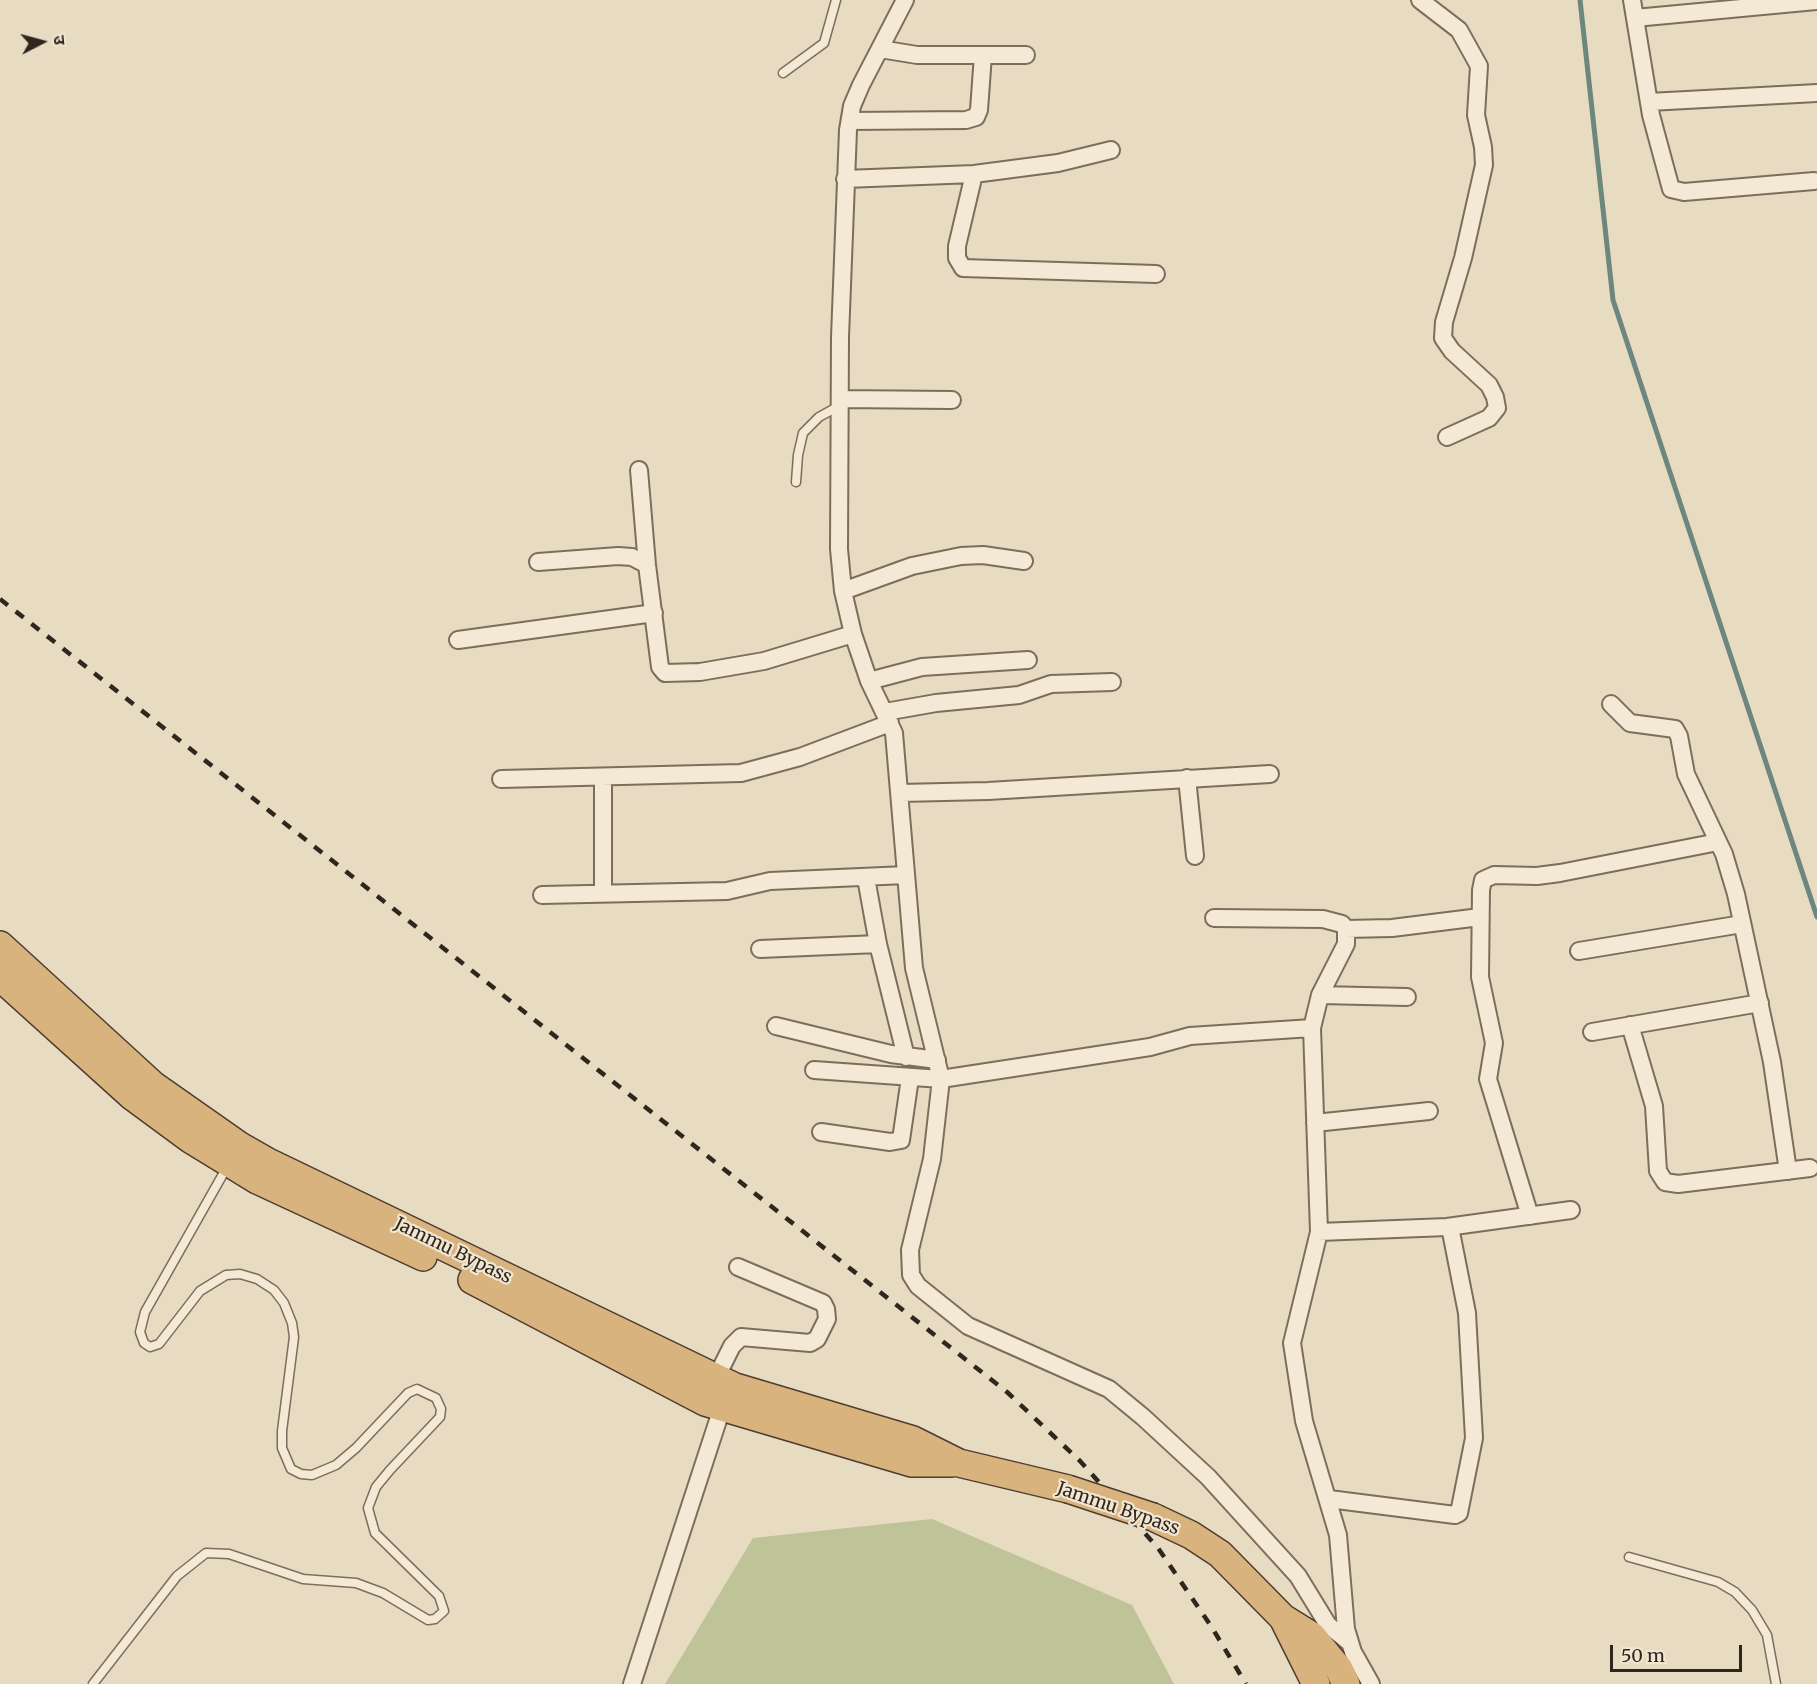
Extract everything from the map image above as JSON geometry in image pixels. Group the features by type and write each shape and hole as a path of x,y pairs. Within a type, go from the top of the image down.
{"highway":[{"name":"Jammu Bypass","path":"0,945 153,1085 235,1154 257,1180 471,1280 682,1393 722,1408 912,1463 959,1463"},
{"name":"Jammu Bypass","path":"0,976 133,1097 190,1139 235,1154 716,1378 772,1399 913,1440 959,1463 1068,1489 1153,1517 1191,1535 1220,1554 1244,1575 1283,1618 1316,1684"},
{"name":"Jammu Bypass","path":"1283,1618 1312,1636 1347,1684"}],"street":[{"path":"905,0 852,106 850,121 845,179 839,549 848,636 869,681 882,722 896,746 900,793 899,876 915,968 919,1058"},
{"path":"1420,0 1459,30 1479,66 1476,115 1483,147 1484,165 1463,258 1444,322 1443,338 1452,351 1489,385 1497,408 1484,421 1447,437"},
{"path":"1632,0 1649,102 1671,189 1684,192 1814,181"},
{"path":"1635,18 1816,1"},
{"path":"880,50 917,55 1026,55"},
{"path":"850,121 966,120 976,117 980,110 983,55"},
{"path":"1649,102 1817,93"},
{"path":"845,179 974,174 1058,163 1110,150"},
{"path":"974,174 957,246 957,258 963,268 1156,274"},
{"path":"840,402 952,400"},
{"path":"639,470 647,565 660,667 665,673 670,675 764,660 848,636"},
{"path":"843,591 912,566 961,556 983,555 1024,561"},
{"path":"538,562 618,556 632,557 647,565"},
{"path":"458,640 654,614"},
{"path":"869,681 922,667 1028,660"},
{"path":"501,779 741,773 830,746 882,722 936,703 1019,695 1051,684 1112,682"},
{"path":"1611,704 1630,723 1675,729 1679,736 1686,774 1731,872 1772,1062 1788,1171"},
{"path":"900,793 988,791 1270,774"},
{"path":"603,778 603,894"},
{"path":"1187,778 1195,856"},
{"path":"1530,1216 1488,1079 1494,1043 1480,977 1481,884 1490,876 1537,876 1560,873 1718,842"},
{"path":"542,895 727,891 770,881 899,876"},
{"path":"870,878 878,944 919,1058 924,1079 932,1159 910,1250 911,1275 918,1286 968,1326 1109,1389 1135,1410 1208,1477 1298,1576 1328,1625 1349,1641"},
{"path":"1346,929 1392,927 1480,917"},
{"path":"1214,918 1323,919 1342,924 1346,929 1346,944 1320,995 1312,1028 1319,1232 1292,1343 1305,1421 1338,1535 1343,1617 1349,1641 1371,1684"},
{"path":"1579,951 1743,924"},
{"path":"760,949 878,944"},
{"path":"1320,995 1407,997"},
{"path":"1592,1032 1760,1003"},
{"path":"1630,1025 1654,1107 1658,1171 1665,1182 1678,1184 1810,1168"},
{"path":"776,1026 919,1058"},
{"path":"814,1070 924,1079 1150,1047 1190,1036 1236,1031 1312,1028"},
{"path":"821,1132 890,1142 901,1140 924,1079"},
{"path":"1315,1123 1429,1111"},
{"path":"1319,1232 1376,1232 1450,1227 1571,1210"},
{"path":"1329,1499 1455,1515 1459,1513 1474,1437 1467,1313 1450,1227"},
{"path":"716,1378 732,1346 741,1337 810,1343 817,1339 827,1316 823,1303 738,1267"},
{"path":"632,1684 722,1408"}],"lane":[{"path":"783,73 824,43 836,0"},
{"path":"796,482 798,455 803,433 819,417 840,402"},
{"path":"93,1684 171,1583 192,1562 206,1553 229,1554 303,1580 356,1583 383,1593 428,1620 435,1619 444,1611 439,1596 375,1533 368,1508 376,1487 440,1417 441,1408 435,1398 417,1389 408,1393 356,1448 336,1465 312,1475 301,1474 291,1469 282,1448 282,1431 294,1337 292,1323 284,1303 274,1290 257,1279 240,1274 226,1275 200,1291 159,1344 150,1347 144,1343 140,1332 145,1312 235,1154"},
{"path":"1629,1557 1718,1582 1736,1592 1752,1610 1767,1635 1776,1684"}],"green space":[{"path":"932,1519 1132,1605 1174,1684 665,1684 753,1538"}],"waterway":[{"path":"1580,0 1613,300 1817,917"}],"railway":[{"path":"0,599 1007,1392 1080,1461 1158,1548 1211,1626 1246,1684"}]}
